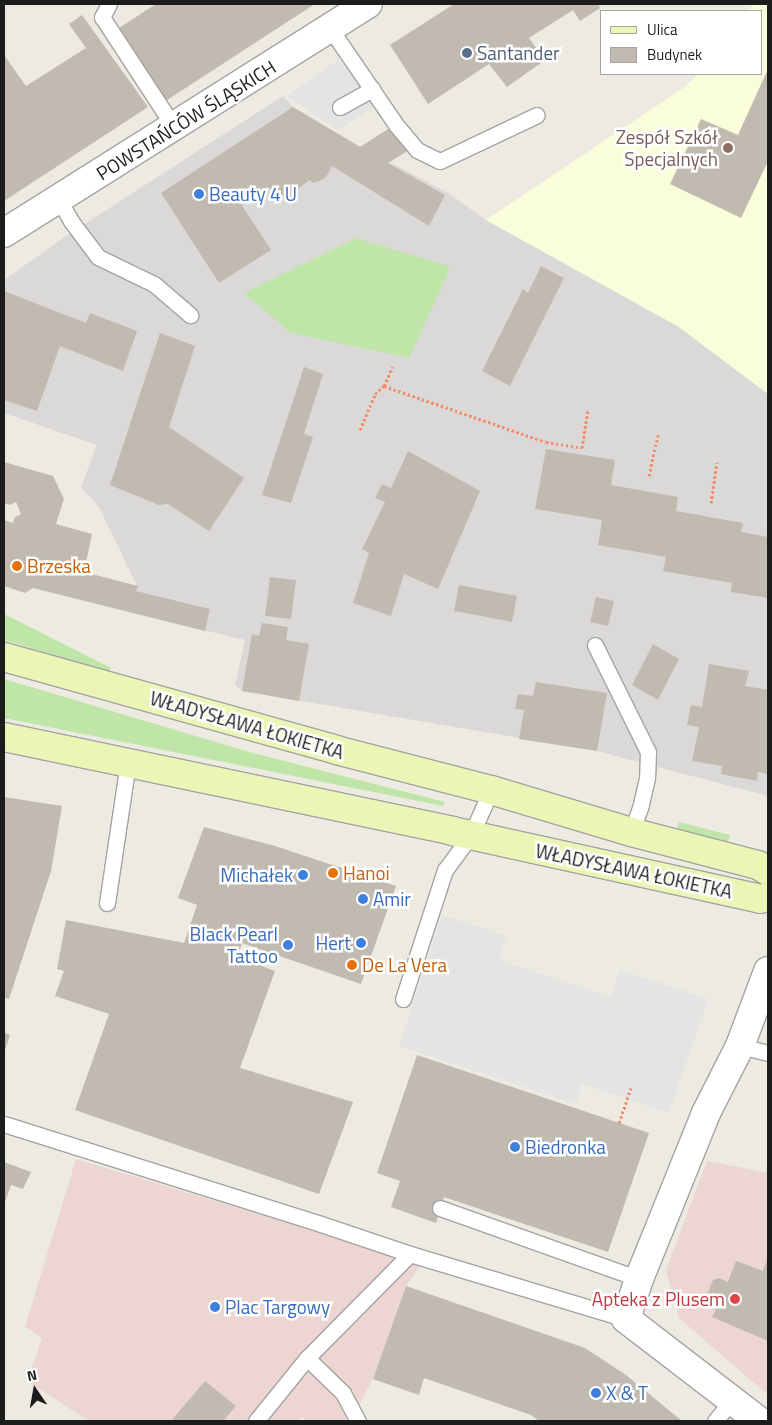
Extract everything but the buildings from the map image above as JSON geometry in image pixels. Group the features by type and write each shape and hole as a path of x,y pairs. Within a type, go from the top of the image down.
{"main road":[{"name":"WŁADYSŁAWA ŁOKIETKA","path":"4,657 354,755 491,790 631,832 758,865 768,871"},
{"name":"WŁADYSŁAWA ŁOKIETKA","path":"4,737 471,835 760,899 768,897"}],"street":[{"name":"POWSTAŃCÓW ŚLĄSKICH","path":"4,233 368,4"},
{"path":"759,1421 733,1399 626,1319 639,1280 706,1113 740,1046 768,971"}],"lane":[{"path":"109,4 102,17 174,127"},
{"path":"334,26 336,37 417,150 440,161 537,115"},
{"path":"340,107 372,89"},
{"path":"59,200 71,221 98,257 154,284 190,315"},
{"path":"595,645 648,752 647,778 641,805 631,832"},
{"path":"107,903 128,763"},
{"path":"403,999 445,870 471,835 491,790"},
{"path":"740,1046 768,1053"},
{"path":"4,1124 410,1254 626,1319"},
{"path":"440,1208 639,1280"},
{"path":"256,1421 307,1358 410,1254"},
{"path":"307,1358 343,1393 358,1421"},
{"path":"715,1421 733,1399"}],"path":[{"path":"360,430 375,394 384,386 393,367"},
{"path":"384,386 546,442 582,448 588,410"},
{"path":"649,476 658,435"},
{"path":"711,503 717,462"},
{"path":"619,1122 631,1088"}],"shaded area":[{"path":"753,4 768,4 768,394 679,327 486,220 682,89 698,75 762,75 762,10 750,10"},
{"path":"338,60 377,105 338,130 287,96"},
{"path":"283,96 293,107 357,145 450,194 486,220 679,327 768,394 768,796 597,751 242,691 235,685 245,640 132,613 137,586 99,507 81,487 97,445 4,413 4,280 66,236"},
{"path":"442,915 506,936 499,960 611,997 620,970 708,999 669,1113 582,1084 576,1104 399,1046"},
{"name":"Plac Targowy","path":"76,1159 391,1255 420,1267 406,1286 373,1379 359,1405 344,1421 307,1421 302,1417 298,1421 89,1421 27,1381 42,1338 25,1327"},
{"path":"707,1161 768,1173 768,1395 679,1318 666,1270"}],"green space":[{"path":"356,238 448,266 449,271 409,358 291,333 244,293"},
{"path":"4,614 111,668 108,672 4,640"},
{"path":"4,679 253,753 445,802 443,806 4,718"},
{"path":"679,822 730,835 728,843 677,830"}],"place":[{"name":"Santander","path":"467,53"},
{"name":"Zespół Szkół Specjalnych","path":"728,148"},
{"name":"Beauty 4 U","path":"199,194"},
{"name":"Brzeska","path":"17,566"},
{"name":"Hanoi","path":"333,873"},
{"name":"Michałek","path":"303,875"},
{"name":"Amir","path":"363,899"},
{"name":"Hert","path":"361,943"},
{"name":"Black Pearl Tattoo","path":"288,945"},
{"name":"De La Vera","path":"352,965"},
{"name":"Biedronka","path":"515,1147"},
{"name":"Apteka z Plusem","path":"735,1299"},
{"name":"Plac Targowy","path":"215,1307"},
{"name":"X & T","path":"596,1393"}]}
